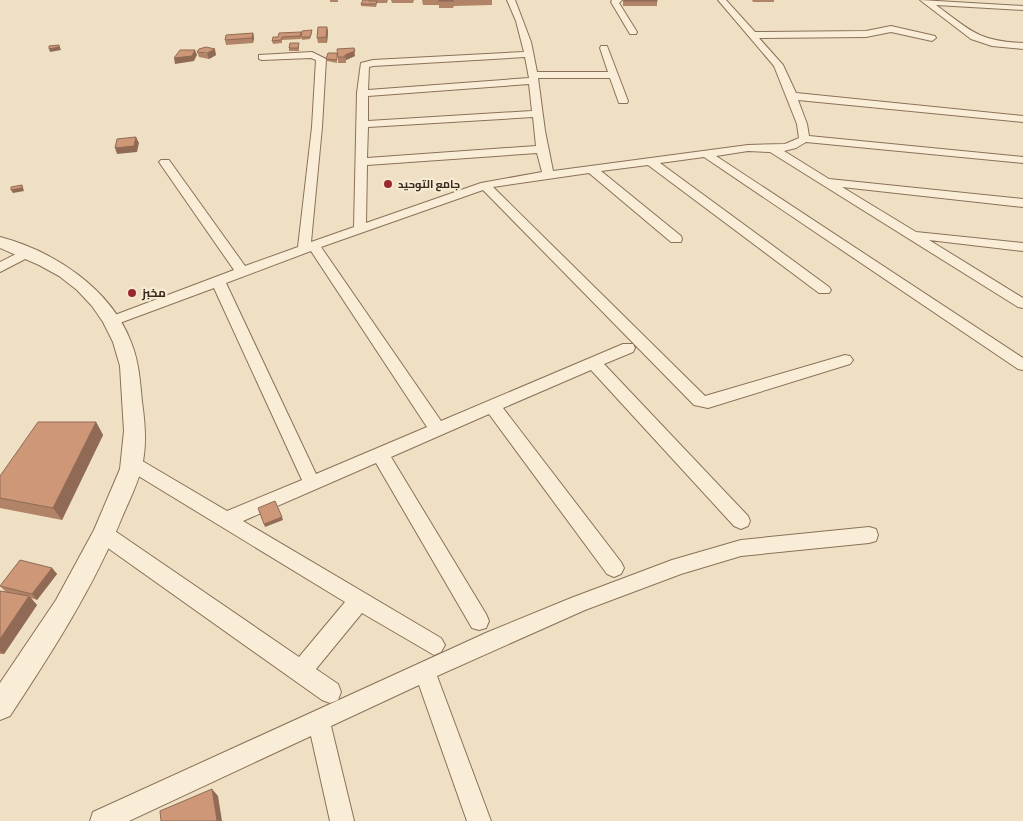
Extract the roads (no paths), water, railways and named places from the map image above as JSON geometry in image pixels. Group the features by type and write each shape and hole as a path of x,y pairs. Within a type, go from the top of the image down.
{"street":[{"path":"511,0 521,22 529,54 548,175"},
{"path":"618,0 615,2 632,32"},
{"path":"722,0 778,65 802,124 804,139"},
{"path":"925,1 1023,8"},
{"path":"925,1 969,34 982,41 993,44 1023,46"},
{"path":"753,35 866,34 892,29 932,38"},
{"path":"604,48 623,101"},
{"path":"360,228 364,66 369,63 529,54"},
{"path":"262,57 312,55 321,59 308,247 438,429"},
{"path":"362,93 533,78 614,74"},
{"path":"792,96 1023,119"},
{"path":"364,124 538,114"},
{"path":"112,321 360,228 485,185 706,154 794,146 804,139 1023,160"},
{"path":"770,147 1023,304"},
{"path":"362,162 543,149"},
{"path":"706,154 1023,365"},
{"path":"165,162 242,272"},
{"path":"651,162 824,290"},
{"path":"592,170 676,239"},
{"path":"825,182 1023,203"},
{"path":"485,185 700,401 708,402 846,360"},
{"path":"914,235 1023,247"},
{"path":"0,242 28,252 62,270 100,302 120,337 129,366 133,412 133,464 105,534 79,584 49,635 0,706"},
{"path":"0,268 28,252"},
{"path":"218,281 312,483"},
{"path":"226,520 628,348"},
{"path":"594,363 740,521"},
{"path":"492,406 614,568"},
{"path":"380,454 479,620"},
{"path":"133,464 434,645"},
{"path":"105,534 330,692"},
{"path":"102,821 425,672 570,608 680,566 741,548 869,534"},
{"path":"301,672 360,600"},
{"path":"425,672 479,821"},
{"path":"319,722 342,821"}],"place":[{"name":"جامع التوحيد","path":"388,184"},
{"name":"مخبز","path":"132,293"}]}
